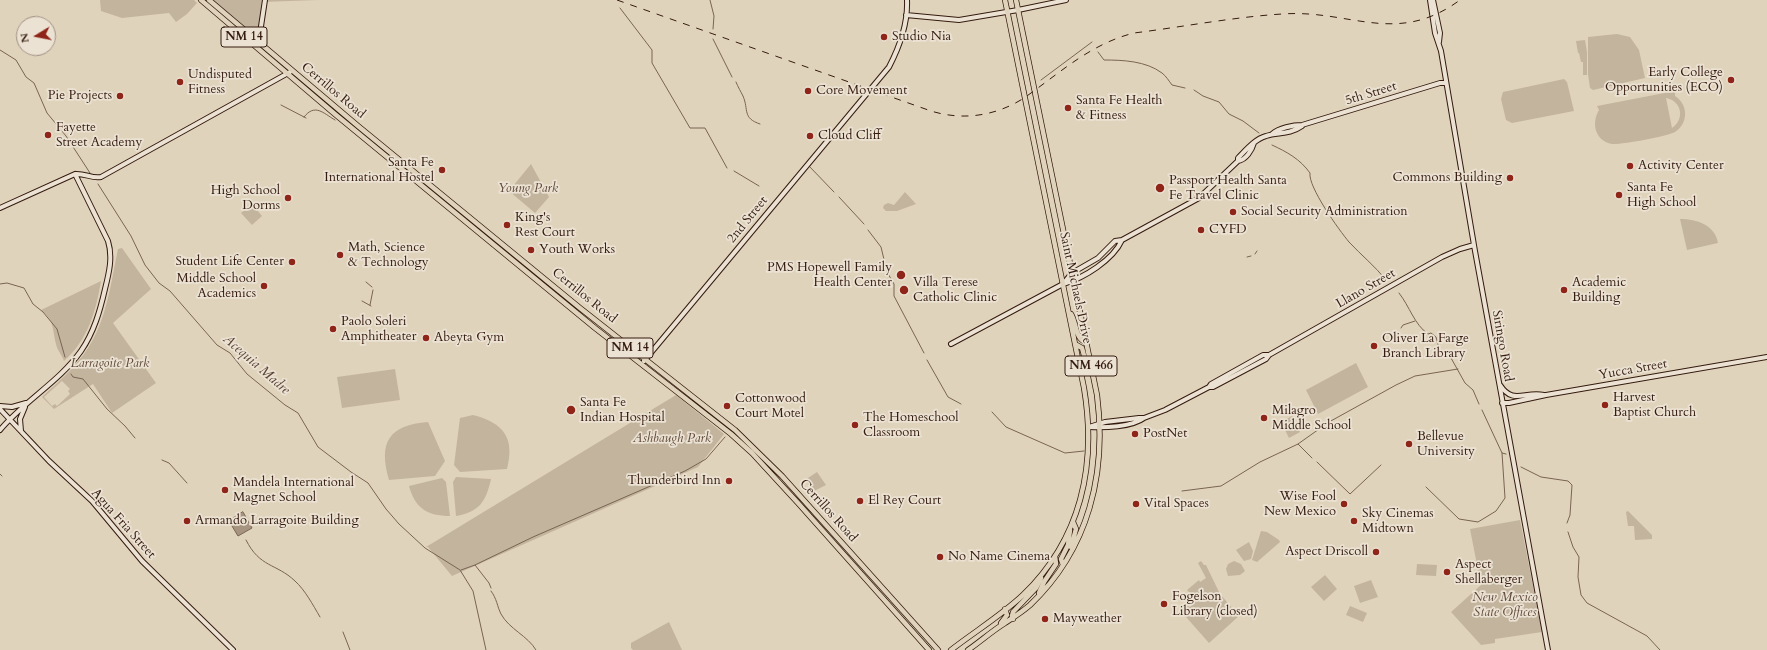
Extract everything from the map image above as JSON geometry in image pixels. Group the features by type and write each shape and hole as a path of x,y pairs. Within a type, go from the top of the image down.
{"main road":[{"name":"Cerrillos Road","path":"201,0 287,74 595,328 721,426 752,453 929,650"},
{"name":"Cerrillos Road","path":"209,0 293,72 580,308 735,430 756,449 938,650"},
{"name":"Saint Michaels Drive","path":"951,650 1022,595 1044,572 1055,556 1072,524 1082,496 1086,475 1089,427 1084,388 1004,0"},
{"name":"Saint Michaels Drive","path":"968,650 1013,619 1038,596 1063,565 1070,554 1082,528 1093,496 1100,459 1100,426 1094,380 1016,0"},
{"path":"1068,311 1075,322 1078,337 1082,341 1086,342"},
{"path":"1075,344 1082,348 1086,363 1094,380"},
{"path":"1070,554 1076,530 1072,524"},
{"path":"1063,565 1061,559 1068,545 1072,524"},
{"path":"1038,596 1044,582 1056,564 1055,556"},
{"path":"972,650 1013,619 1013,612 1036,588 1044,572"},
{"path":"986,638 991,631 1006,619 1007,613 1005,609"}],"street":[{"path":"254,39 260,33 265,0"},
{"name":"2nd Street","path":"642,364 889,67 896,53 906,15 908,0"},
{"path":"906,15 959,20 1066,0"},
{"name":"Siringo Road","path":"1430,0 1548,650"},
{"name":"Siringo Road","path":"1433,0 1440,33 1439,45"},
{"path":"0,208 75,174 94,178 101,177 293,72"},
{"name":"5th Street","path":"1063,284 1072,273 1094,261 1115,241 1122,240 1198,198 1238,161 1238,158 1262,137 1296,126 1302,126 1434,84 1446,83"},
{"path":"0,430 70,364 86,342 99,315 111,260 108,241 75,174"},
{"name":"5th Street","path":"951,344 1063,284 1074,281 1099,266 1122,240"},
{"name":"Llano Street","path":"1089,427 1144,418 1165,410 1209,387 1213,387 1238,373 1263,355 1269,355 1442,257 1474,245"},
{"name":"Yucca Street","path":"1502,403 1510,403 1546,395 1767,357"},
{"path":"1499,383 1507,394 1512,396 1536,393 1546,395"},
{"path":"0,408 12,407 28,402"},
{"path":"22,432 20,416 28,402"},
{"name":"Agua Fria Street","path":"0,408 49,462 92,501 142,561 233,650"}],"green space":[{"path":"100,0 194,0 197,3 187,14 176,22 169,13 122,18 101,11"},
{"path":"213,0 318,0 262,2 258,32 254,33"},
{"path":"1617,34 1630,37 1639,50 1645,78 1593,90 1590,88 1588,74 1588,37"},
{"path":"1585,40 1587,52 1587,75 1583,75 1583,62 1581,62 1578,53 1576,41"},
{"path":"1564,79 1567,82 1574,111 1512,123 1506,120 1501,99 1503,92"},
{"path":"1675,91 1675,96 1679,99 1684,109 1685,119 1680,128 1671,134 1634,142 1612,144 1602,139 1596,131 1595,120 1599,110 1597,106","holes":["1666,98 1676,103 1680,111 1679,120 1672,128"]},
{"name":"Young Park","path":"531,164 549,197 535,213 509,191"},
{"path":"905,192 916,204 897,211 886,211 883,208 884,205 888,203 894,205"},
{"path":"252,204 262,216 252,225 241,213"},
{"path":"1680,219 1693,220 1709,227 1718,243 1687,250"},
{"name":"Larragoite Park","path":"122,248 151,289 113,323 156,383 112,413 93,384 54,409 42,397 78,362 94,337 100,325 108,300 118,249","holes":["62,381 70,389 68,391 70,394 57,406 55,404 52,406 44,397"]},
{"name":"Larragoite Park","path":"101,281 90,324 79,344 64,361 57,346 51,322 46,314 41,310"},
{"path":"1356,363 1368,387 1318,414 1306,390"},
{"path":"395,369 400,400 342,408 337,377"},
{"name":"Ashbaugh Park","path":"676,395 724,434 698,467 452,576 428,547 426,547"},
{"path":"473,415 493,422 505,433 508,440 509,449 507,469 460,472 454,465 460,418"},
{"path":"1292,416 1300,432 1289,438 1281,422"},
{"path":"428,422 445,461 435,476 389,480 385,455 386,446 390,438 404,427"},
{"path":"817,472 826,485 814,491 805,480"},
{"path":"456,477 491,479 487,494 480,505 470,512 456,516 453,482"},
{"path":"442,478 446,482 450,516 442,516 423,509 415,500 409,486"},
{"path":"1628,511 1652,535 1652,539 1635,540 1634,526 1628,526 1626,512"},
{"name":"New Mexico State Offices","path":"1520,520 1542,632 1495,639 1495,643 1481,645 1451,612 1481,585 1470,529"},
{"path":"1261,531 1267,532 1280,542 1257,562 1252,560"},
{"path":"1249,542 1253,551 1251,559 1244,561 1236,550"},
{"path":"1201,561 1204,565 1206,565 1220,594 1239,616 1209,643 1179,609 1184,604 1190,607 1194,603 1195,599 1187,590 1199,580 1200,582 1206,578 1198,563"},
{"path":"1234,561 1241,564 1245,571 1240,575 1228,576 1226,569 1228,564"},
{"path":"1417,564 1437,565 1436,576 1416,575"},
{"path":"1325,575 1337,589 1324,601 1311,587"},
{"path":"1371,580 1378,597 1360,603 1354,586"},
{"path":"1350,606 1367,613 1363,622 1346,615"},
{"path":"669,622 682,650 633,650 631,648 631,643"}],"shaded area":[{"path":"243,512 252,528 238,536 229,521"}],"waterway":[{"path":"710,0 714,16 713,29"},
{"path":"620,8 652,50 652,63 690,128 705,128 727,168"},
{"path":"713,39 732,77"},
{"path":"1041,80 1092,42"},
{"name":"Acequia Madre","path":"0,50 16,60 26,77 34,83 47,113 66,136 90,173"},
{"path":"1098,52 1104,60 1126,61 1149,66 1162,73 1172,85 1185,88"},
{"path":"736,82 745,101 748,116 754,122 760,124"},
{"path":"1194,90 1203,96 1219,102 1229,114 1243,121 1259,133"},
{"path":"281,105 306,118"},
{"path":"304,117 308,113 315,110 323,112 335,120"},
{"path":"1272,145 1293,156 1306,168 1310,173 1314,188 1319,198 1338,228 1349,242 1386,280"},
{"path":"809,166 834,192"},
{"path":"734,171 759,186"},
{"name":"Acequia Madre","path":"98,184 131,236 145,265 159,283 170,291 217,345 230,353 247,374 285,405 298,413 318,447 368,483 386,509 399,524 425,548 460,570 473,591 486,650"},
{"path":"839,197 864,224"},
{"path":"868,230 881,247 887,272 894,284 894,296 924,353"},
{"path":"1247,257 1251,256"},
{"path":"366,282 372,287"},
{"path":"0,284 7,283 24,288 33,304 43,312 57,329 65,357"},
{"path":"370,305 373,290"},
{"path":"1399,293 1423,330 1436,337 1440,352 1451,358 1465,383 1473,390 1479,404"},
{"path":"362,301 371,306"},
{"path":"1401,328 1403,325 1415,321"},
{"path":"927,360 948,397 961,404"},
{"path":"1298,444 1329,422 1415,376 1458,369"},
{"path":"71,374 73,377 83,379 107,409 135,438"},
{"path":"1482,410 1502,453 1506,454"},
{"path":"992,412 1006,427 1065,453 1084,451"},
{"path":"475,565 533,537 685,471 706,459 725,437"},
{"path":"1182,491 1221,486 1260,462 1298,444 1312,458"},
{"path":"1426,487 1459,519 1478,522 1496,511 1505,498 1502,453"},
{"path":"162,460 169,463 187,483"},
{"path":"1317,462 1350,494 1381,465"},
{"path":"1521,467 1541,477 1568,481 1572,485 1570,515 1567,523"},
{"path":"1568,532 1573,547 1579,557 1578,577 1581,595 1587,603 1647,636 1660,650"},
{"path":"246,540 257,556 288,575 299,585 309,598 320,617"},
{"path":"461,570 475,565 489,583 491,588"},
{"path":"491,591 504,619 533,645 536,650"},
{"path":"343,632 350,650"}],"railway":[{"path":"617,0 931,111 955,116 991,113 1013,104 1024,98 1089,52 1103,44 1134,33 1264,15 1282,14 1330,16 1372,23 1393,24 1415,21 1437,14 1460,0"}],"place":[{"name":"Studio Nia","path":"884,37"},
{"name":"Early College Opportunities (ECO)","path":"1731,80"},
{"name":"Undisputed Fitness","path":"180,82"},
{"name":"Core Movement","path":"808,91"},
{"name":"Pie Projects","path":"120,96"},
{"name":"Santa Fe Health & Fitness","path":"1068,108"},
{"name":"Fayette Street Academy","path":"48,135"},
{"name":"Cloud Cliff","path":"810,136"},
{"name":"Activity Center","path":"1630,166"},
{"name":"Santa Fe International Hostel","path":"442,170"},
{"name":"Commons Building","path":"1510,178"},
{"name":"Passport Health Santa Fe Travel Clinic","path":"1160,188"},
{"name":"Santa Fe High School","path":"1619,195"},
{"name":"High School Dorms","path":"288,198"},
{"name":"Social Security Administration","path":"1233,212"},
{"name":"King's Rest Court","path":"507,225"},
{"name":"CYFD","path":"1201,230"},
{"name":"Youth Works","path":"531,250"},
{"name":"Math, Science & Technology","path":"340,255"},
{"name":"Student Life Center","path":"292,262"},
{"name":"PMS Hopewell Family Health Center","path":"901,275"},
{"name":"Middle School Academics","path":"264,286"},
{"name":"Villa Terese Catholic Clinic","path":"904,290"},
{"name":"Academic Building","path":"1564,290"},
{"name":"Paolo Soleri Amphitheater","path":"333,329"},
{"name":"Abeyta Gym","path":"426,338"},
{"name":"Oliver La Farge Branch Library","path":"1374,346"},
{"name":"Harvest Baptist Church","path":"1605,405"},
{"name":"Cottonwood Court Motel","path":"727,406"},
{"name":"Santa Fe Indian Hospital","path":"571,410"},
{"name":"Milagro Middle School","path":"1264,418"},
{"name":"The Homeschool Classroom","path":"855,425"},
{"name":"PostNet","path":"1135,434"},
{"name":"Bellevue University","path":"1409,444"},
{"name":"Thunderbird Inn","path":"729,481"},
{"name":"Mandela International Magnet School","path":"225,490"},
{"name":"El Rey Court","path":"860,501"},
{"name":"Vital Spaces","path":"1136,504"},
{"name":"Wise Fool New Mexico","path":"1344,504"},
{"name":"Armando Larragoite Building","path":"187,521"},
{"name":"Sky Cinemas Midtown","path":"1354,521"},
{"name":"Aspect Driscoll","path":"1376,552"},
{"name":"No Name Cinema","path":"940,557"},
{"name":"Aspect Shellaberger","path":"1447,572"},
{"name":"Fogelson Library (closed)","path":"1164,604"},
{"name":"Mayweather","path":"1045,619"}]}
